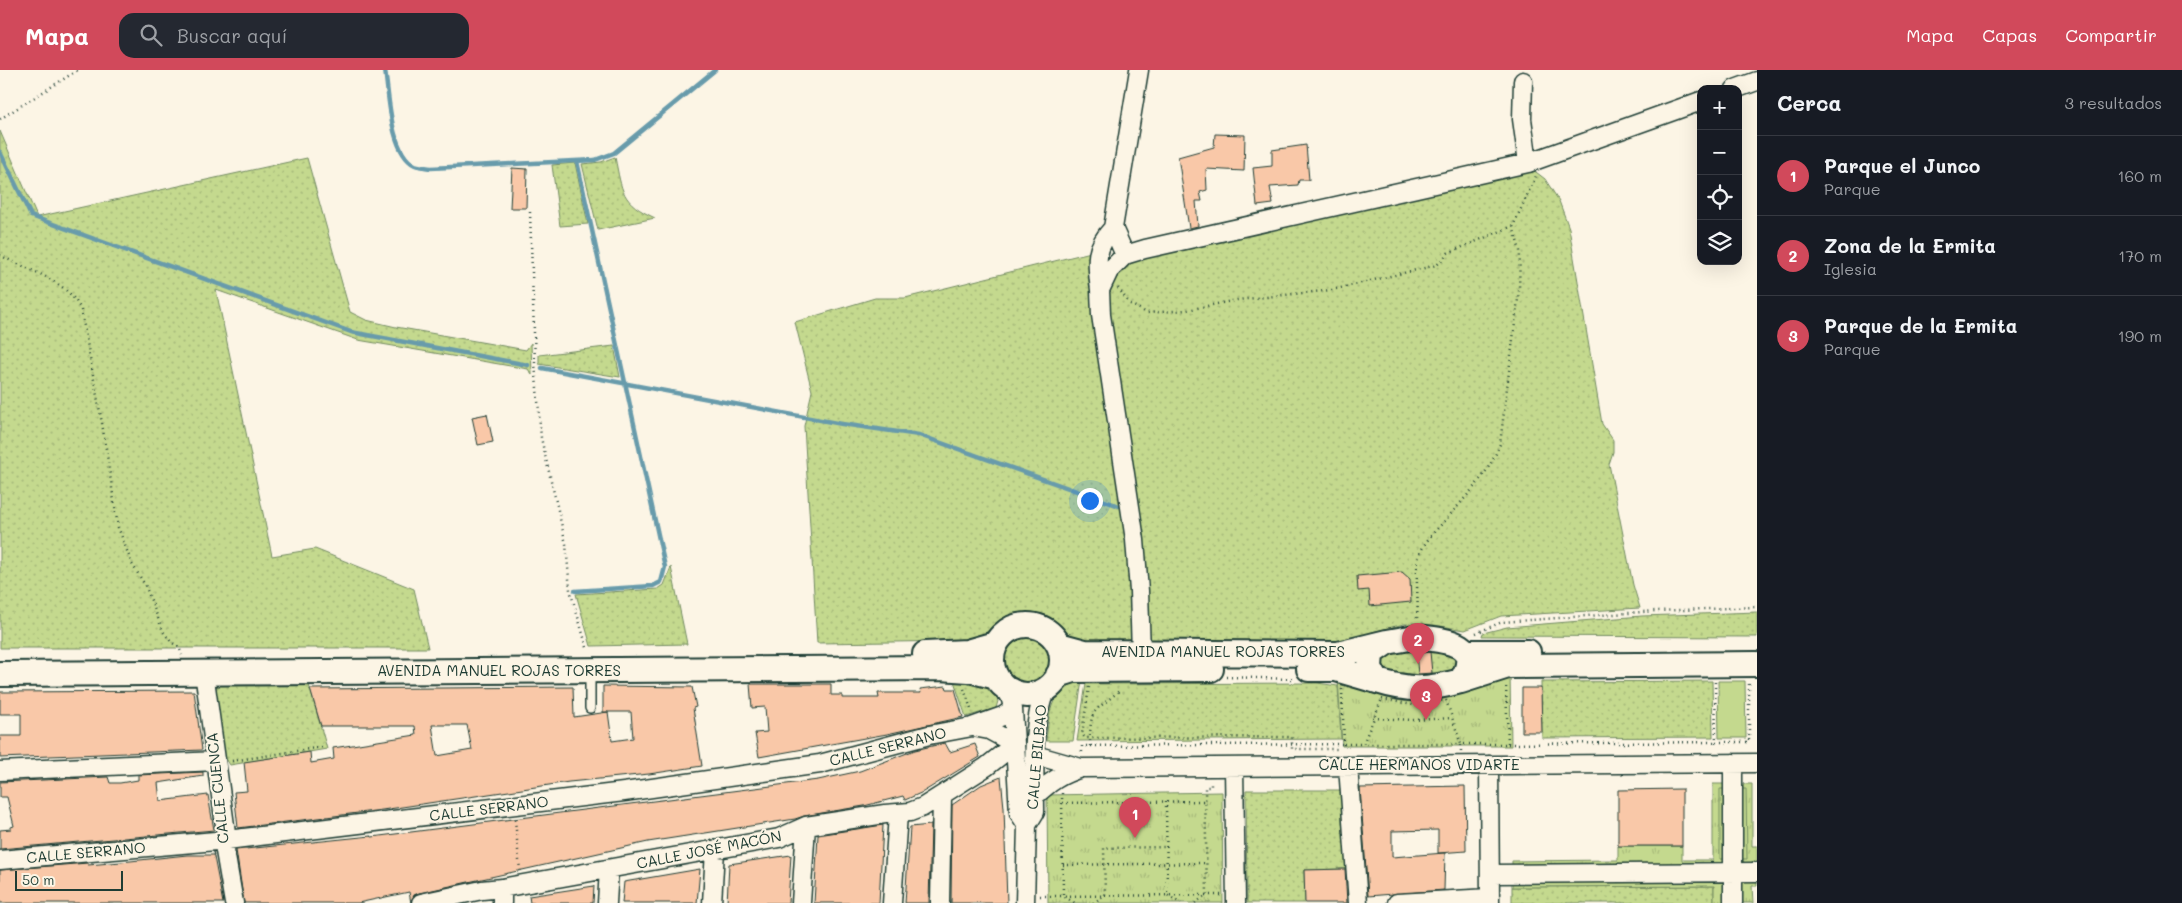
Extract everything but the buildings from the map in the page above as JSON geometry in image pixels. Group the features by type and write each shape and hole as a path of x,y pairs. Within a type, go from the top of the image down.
{"main road":[{"path":"1021,625 1033,625 1043,629 1059,645 1061,665 1052,682 1028,695 1006,692 992,661 995,644 1002,635 1010,628 1021,625"},
{"name":"AVENIDA MANUEL ROJAS TORRES","path":"1059,645 1085,652 1338,654 1387,642 1416,638 1450,641 1465,650"},
{"path":"1378,692 1370,668 1371,653 1387,642"},
{"name":"AVENIDA MANUEL ROJAS TORRES","path":"0,674 204,672 940,654 967,652 995,644"},
{"path":"1457,689 1467,671 1468,658 1465,650 1757,650"},
{"name":"AVENIDA MANUEL ROJAS TORRES","path":"0,660 589,663 940,668 969,670 1006,692"},
{"path":"1457,689 1508,666 1753,670"},
{"name":"AVENIDA MANUEL ROJAS TORRES","path":"1052,682 1074,670 1336,669 1378,692 1401,689 1457,689"}],"street":[{"path":"1139,70 1113,228 1102,240 1097,261 1101,315 1135,540 1141,653"},
{"path":"1523,81 1522,119 1534,160"},
{"path":"1742,86 1757,81"},
{"path":"1100,290 1109,271 1125,255 1534,160 1697,102"},
{"path":"1113,228 1125,255"},
{"name":"CALLE CUENCA","path":"204,672 227,840 225,851 234,903"},
{"name":"CALLE BILBAO","path":"1025,899 1027,825 1035,812 1037,718 1041,700 1052,682"},
{"name":"CALLE SERRANO","path":"0,860 227,840 514,806 820,764 929,735 972,727 1003,716 1006,692"},
{"name":"CALLE BILBAO","path":"1006,692 1016,744 1019,813 1027,825"},
{"name":"CALLE SERRANO","path":"972,727 989,730 1016,744"},
{"name":"CALLE JOSÉ MACÓN","path":"421,903 482,890 502,895 521,884 779,838 806,826 910,812 942,796 986,767 1016,744"},
{"name":"CALLE HERMANOS VIDARTE","path":"1017,768 1035,762 1081,768 1757,763"},
{"path":"1732,763 1733,903"},
{"path":"0,771 217,764"},
{"path":"986,767 1000,764 1017,768"},
{"path":"1397,903 1490,900 1489,765"},
{"path":"1348,766 1358,903"},
{"path":"1234,767 1236,899"},
{"name":"CALLE HERMANOS VIDARTE","path":"1035,796 1061,775 1081,768"},
{"path":"940,903 942,796"},
{"path":"892,903 898,814"},
{"path":"801,903 806,826"},
{"path":"712,903 715,850"},
{"path":"607,903 609,869"},
{"path":"1490,874 1757,872"}],"lane":[{"path":"589,663 590,708"}],"path":[{"path":"0,119 78,70"},
{"path":"1416,638 1418,560 1424,545 1477,484 1492,464 1500,444 1519,291 1520,251 1513,226 1541,168 1534,160"},
{"path":"530,212 535,363 541,438 566,544 570,590 588,645 589,663"},
{"path":"1109,271 1118,289 1130,304 1147,313 1187,310 1238,300 1332,290 1437,265 1448,253 1513,226"},
{"path":"0,255 67,290 76,300 81,310 102,423 118,528 132,564 145,585 164,631 171,642 179,647 184,660"},
{"path":"1465,650 1478,632 1502,622 1656,611 1757,607"},
{"path":"1081,768 1082,746 1749,742 1753,670"},
{"path":"1226,677 1293,679"},
{"path":"1506,678 1508,744"},
{"path":"1715,678 1716,742"},
{"path":"1342,682 1344,744"},
{"path":"1090,746 1091,715 1098,706 1121,689 1121,686"},
{"path":"1363,744 1373,718 1378,692 1413,705 1446,700 1457,689"},
{"path":"1446,700 1461,744 1462,765"},
{"path":"1373,718 1412,720 1453,718"},
{"path":"217,764 322,747"},
{"path":"1062,786 1064,896"},
{"path":"1205,787 1206,895"},
{"path":"1166,801 1167,895"},
{"path":"1062,803 1205,801"},
{"path":"514,806 521,884"},
{"path":"1105,896 1104,848 1167,847"},
{"path":"1063,865 1206,863"},
{"path":"1167,895 1181,903"},
{"path":"1025,899 1064,896 1206,895 1236,899"},
{"path":"1195,903 1206,895"},
{"path":"1064,896 1075,903"},
{"path":"1093,903 1105,896"}],"green space":[{"path":"0,131 37,217 307,158 350,312 366,320 396,327 526,350 531,343 532,375 528,369 358,340 216,290 272,556 315,549 414,589 428,648 0,648"},
{"path":"615,157 619,179 625,195 635,207 655,218 598,230 582,164 601,162"},
{"path":"575,163 588,224 560,226 552,165"},
{"path":"1532,169 1545,179 1559,201 1569,228 1602,424 1613,440 1613,452 1609,464 1633,585 1640,608 1501,616 1465,630 1434,625 1404,624 1372,632 1349,642 1147,640 1106,301 1108,286 1126,262"},
{"path":"1091,252 1126,515 1135,641 1079,641 1047,618 1032,614 1016,616 1001,621 980,637 966,641 817,643 804,426 812,391 795,322 875,298 905,298"},
{"path":"614,346 620,377 539,364 539,355"},
{"path":"671,567 687,644 591,646 576,594 658,589 664,585"},
{"path":"1757,612 1757,637 1482,636 1483,633 1507,627 1642,616"},
{"path":"1032,637 1036,638 1046,647 1049,651 1049,669 1040,679 1032,683 1022,683 1014,679 1005,669 1004,655 1008,647 1018,638"},
{"path":"1425,646 1457,657 1458,669 1443,678 1385,674 1379,660 1391,650"},
{"path":"1510,672 1511,746 1342,746 1338,678 1381,696 1411,702 1440,699 1455,695"},
{"path":"969,680 982,685 992,693 998,701 996,708 966,717 954,681"},
{"path":"1082,680 1073,741 1046,741 1050,711 1057,696 1063,690"},
{"path":"1712,681 1713,737 1542,738 1541,682"},
{"path":"1718,681 1745,681 1746,738 1719,738"},
{"path":"1317,683 1338,686 1341,739 1077,741 1086,684"},
{"path":"214,684 309,685 327,749 230,765 225,757"},
{"path":"1713,784 1752,784 1752,846 1757,846 1757,886 1752,886 1753,903 1714,903 1714,886 1512,887 1512,861 1618,860 1618,846 1682,846 1682,860 1713,860"},
{"path":"1720,789 1746,789 1747,859 1720,859"},
{"path":"1246,790 1343,790 1348,869 1304,870 1305,903 1247,903"},
{"path":"1222,792 1223,903 1048,903 1047,795"},
{"path":"1714,886 1714,903 1512,903 1512,887"}],"waterway":[{"path":"385,70 392,122 400,149 415,165 431,168 595,160 614,153 715,70"},
{"path":"0,152 31,216 351,332 528,365"},
{"path":"575,591 653,586 661,582 665,567 577,161"},
{"path":"542,368 842,424 919,435 1119,506"}],"place":[{"name":"Zona de la Ermita","path":"1418,664"},
{"name":"Parque de la Ermita","path":"1426,720"},
{"name":"Parque el Junco","path":"1135,838"}]}
